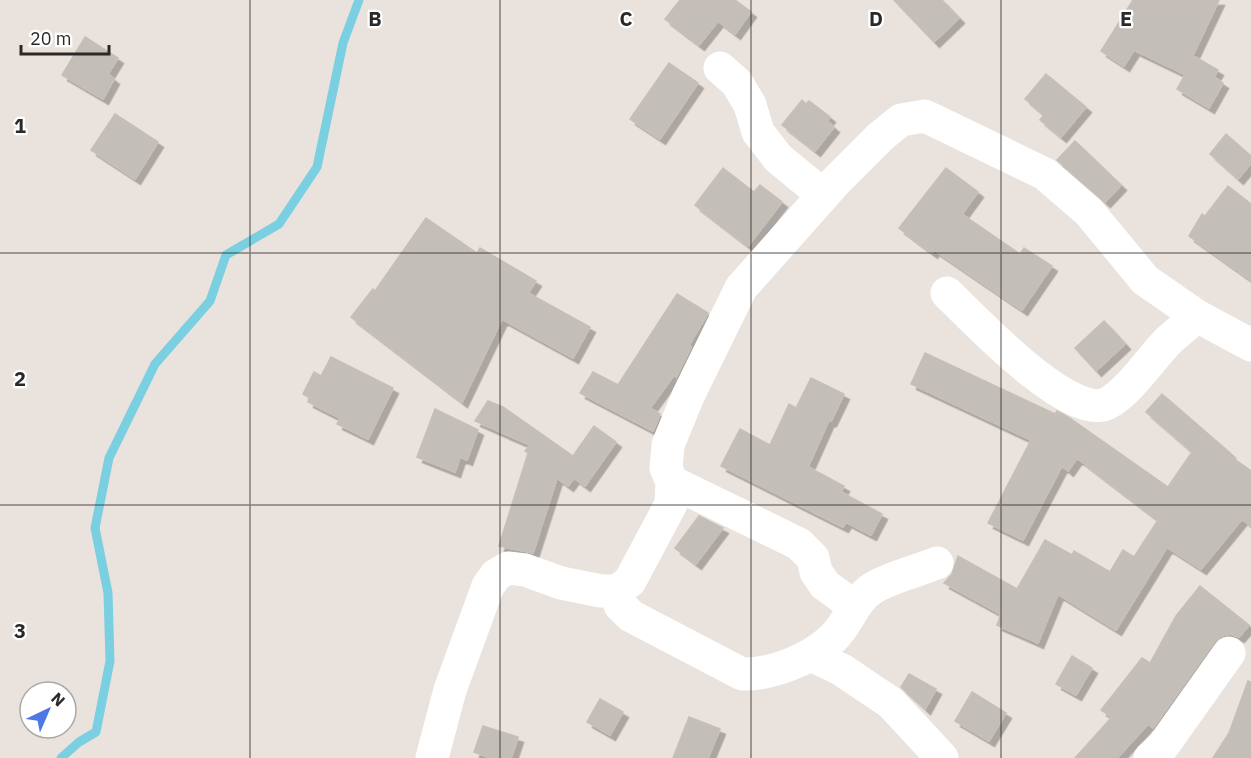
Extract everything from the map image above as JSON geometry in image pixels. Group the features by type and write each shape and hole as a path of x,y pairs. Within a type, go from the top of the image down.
{"street":[{"path":"720,68 737,83 750,105 758,132 778,158 823,195"},
{"path":"432,758 450,690 488,586 496,575 508,568 525,570 561,583 601,591 618,591 630,581 671,504 672,482 666,468 668,445 688,396 741,288 823,195 880,137 902,120 925,116 1045,174 1089,212 1145,280 1197,316 1251,345"},
{"path":"947,293 1022,366 1074,399 1091,406 1107,404 1118,395 1170,339 1197,316"},
{"path":"672,482 799,544 813,558 816,572 825,585 854,606"},
{"path":"618,591 620,605 631,616 742,674 758,675 811,655 835,638 854,606 873,588 937,563"},
{"path":"1150,758 1163,746 1229,653"},
{"path":"811,655 842,670 891,703 942,758"}],"building":[{"path":"680,0 735,0 751,12 735,34 718,21 699,45 665,19"},
{"path":"894,0 942,0 959,18 934,42"},
{"path":"1133,0 1219,0 1184,74 1134,50 1124,66 1101,51"},
{"path":"85,37 118,58 108,74 114,79 103,99 62,75"},
{"path":"1195,57 1218,70 1214,77 1223,83 1209,108 1177,89"},
{"path":"669,63 698,83 660,139 630,119"},
{"path":"1046,74 1086,107 1061,137 1040,120 1044,115 1025,99"},
{"path":"802,100 806,104 809,101 830,117 827,121 834,127 815,151 782,125"},
{"path":"115,114 158,142 135,179 91,150"},
{"path":"1226,134 1251,156 1251,163 1238,179 1210,154"},
{"path":"1075,141 1121,185 1105,202 1057,160"},
{"path":"723,168 754,192 760,185 782,202 748,246 695,205"},
{"path":"946,168 978,192 962,214 1020,254 1024,248 1052,266 1022,310 934,250 932,253 899,228"},
{"path":"1228,186 1251,204 1251,280 1189,236 1202,214 1205,216"},
{"path":"426,218 477,253 480,248 536,281 528,293 590,327 573,358 502,319 462,402 351,317 373,289 375,291"},
{"path":"677,294 708,313 689,345 691,347 676,377 674,375 650,408 660,414 653,431 580,393 593,372 618,385"},
{"path":"1104,321 1125,344 1096,371 1075,348"},
{"path":"925,353 1055,414 1057,411 1068,417 1168,487 1192,452 1146,412 1162,394 1230,453 1229,455 1251,471 1251,526 1242,519 1201,569 1167,547 1116,630 1058,594 1038,643 997,625 1001,614 944,583 952,574 958,556 1017,589 1045,540 1072,555 1074,551 1110,572 1123,550 1134,557 1158,520 1077,458 1068,471 1062,466 1023,540 988,523 1031,440 911,384"},
{"path":"331,357 393,388 368,439 337,424 340,418 308,402 310,398 303,394 314,372 321,376"},
{"path":"811,378 844,394 831,421 829,420 808,467 844,486 841,492 882,514 871,535 846,522 843,527 721,466 740,429 770,445 789,404 796,408"},
{"path":"488,401 503,407 573,456 594,426 616,442 585,486 574,478 568,486 557,478 533,553 499,546 528,453 525,451 530,445 475,421"},
{"path":"435,409 478,430 467,460 460,457 455,472 417,457"},
{"path":"699,516 723,528 696,564 675,548"},
{"path":"1200,586 1249,625 1239,637 1230,634 1221,636 1214,642 1153,728 1148,724 1117,758 1075,758 1112,717 1101,710 1142,658 1150,663 1176,616"},
{"path":"1072,656 1092,668 1076,695 1056,684"},
{"path":"909,674 936,689 925,709 901,687"},
{"path":"1248,681 1251,682 1251,758 1213,758 1229,733"},
{"path":"972,692 1006,713 989,741 955,721"},
{"path":"600,699 623,712 610,735 587,722"},
{"path":"689,717 720,729 708,758 673,758"},
{"path":"483,726 518,737 511,758 491,758 474,752"}],"waterway":[{"path":"61,758 79,742 96,732 110,661 108,593 95,528 109,458 155,364 210,301 226,255 279,224 317,167 343,43 359,0"}]}
